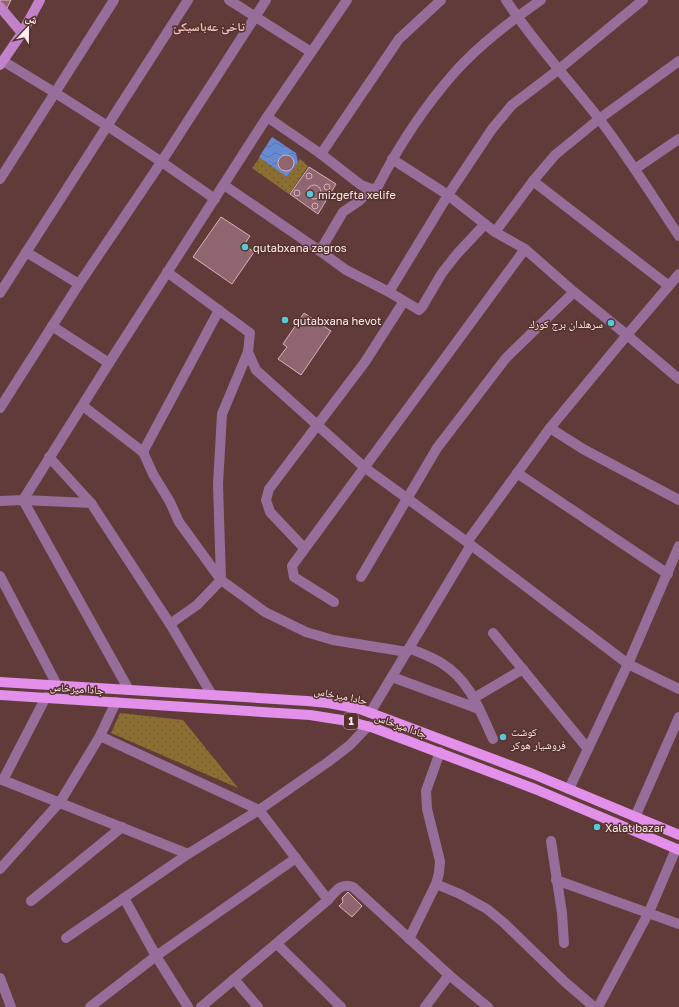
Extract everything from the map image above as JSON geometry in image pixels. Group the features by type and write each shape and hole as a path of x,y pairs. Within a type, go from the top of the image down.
{"main road":[{"path":"1,63 22,32 40,0"},
{"path":"0,7 22,32"},
{"name":"حادا ميرخاس","path":"0,682 328,703 360,709 569,789 679,835"},
{"name":"جادا ميرخاس","path":"0,695 323,716 348,721 368,726 440,752 678,850"}],"street":[{"path":"0,179 114,0"},
{"path":"0,293 188,0"},
{"path":"229,0 255,15 311,52"},
{"path":"1,403 79,284 162,162 266,0"},
{"path":"24,500 49,457 267,117 347,0"},
{"path":"321,154 399,39 441,0"},
{"path":"506,0 517,17 558,70 599,119 635,169 679,236"},
{"path":"267,117 321,154 361,185 371,189 377,188 392,159 432,98 456,71 483,45 517,17 541,0"},
{"path":"389,292 448,195 492,129 512,105 558,70 643,0"},
{"path":"495,232 554,155 599,119 679,61"},
{"path":"1,63 55,92 107,125 215,199"},
{"path":"635,169 679,139"},
{"path":"392,159 448,195 495,232 525,249 574,292 679,378"},
{"path":"533,181 669,286"},
{"path":"224,185 346,270 389,292 419,310 457,254 485,224"},
{"path":"320,251 343,212 371,189"},
{"path":"334,602 294,577 292,566 525,249"},
{"path":"26,252 79,284"},
{"path":"167,272 250,333 248,352 222,414 218,484 221,580 197,605 170,624"},
{"path":"370,713 469,543 517,473 550,428 626,335 679,274"},
{"path":"361,577 437,448 506,358 574,292"},
{"path":"304,548 270,512 266,500 269,489 365,362 404,301"},
{"path":"143,452 219,310"},
{"path":"52,326 109,363"},
{"path":"248,352 256,370 364,467 469,543 628,664 679,689"},
{"path":"83,406 143,452 179,522 221,580 265,612 306,632 333,640 408,650 443,664 455,673 466,685 474,698 493,739"},
{"path":"550,428 583,449 679,500"},
{"path":"49,457 91,503 170,624 212,695"},
{"path":"517,473 668,574"},
{"path":"24,500 129,690"},
{"path":"0,501 24,500 91,503"},
{"path":"569,789 628,664 679,546"},
{"path":"0,576 57,685"},
{"path":"493,633 588,748"},
{"path":"474,698 523,669"},
{"path":"392,676 479,709"},
{"path":"46,698 1,780 60,802 188,854"},
{"path":"0,869 60,802 100,736 116,702"},
{"path":"636,817 679,717"},
{"path":"66,938 188,854 259,810 328,762 350,745 368,726"},
{"path":"100,736 259,810 328,900"},
{"path":"410,939 436,884 440,861 427,809 426,792 440,752"},
{"path":"31,901 122,827"},
{"path":"551,842 562,913 564,943"},
{"path":"598,1007 649,912 678,850"},
{"path":"90,1007 156,956 296,858"},
{"path":"556,880 679,924"},
{"path":"436,884 460,894 487,909 504,922 565,982 594,1007"},
{"path":"201,1007 328,900 337,889 341,886 349,886 353,887 449,976 488,1007"},
{"path":"124,898 156,956 188,1007"},
{"path":"277,944 341,1007"},
{"path":"425,1007 449,976"},
{"path":"0,978 11,1007"},
{"path":"234,979 258,1007"}],"shaded area":[{"path":"260,157 287,177 300,159 308,166 289,194 252,168"},
{"path":"120,713 183,720 238,788 111,733"}],"water":[{"path":"272,137 296,153 298,162 287,177 259,157"}],"building":[{"path":"0,0 11,0 6,10 0,3"},
{"path":"286,155 293,160 294,163 289,170 286,171 279,166 278,163 283,156"},
{"path":"309,167 336,184 318,214 290,194"},
{"path":"309,173 312,176 309,179 306,176"},
{"path":"327,184 330,187 327,190 324,187"},
{"path":"311,185 317,185 321,189 321,195 317,199 311,199 307,195 307,189"},
{"path":"297,190 300,193 297,196 294,193"},
{"path":"315,203 318,206 315,209 312,206"},
{"path":"221,217 250,236 244,245 254,252 232,284 193,257"},
{"path":"304,313 331,331 301,375 278,359 287,347 283,344"},
{"path":"348,892 362,906 352,917 339,906 343,902 342,898"}],"place":[{"name":"mizgefta xelife","path":"310,194"},
{"name":"qutabxana zagros","path":"245,247"},
{"name":"qutabxana hevot","path":"285,320"},
{"name":"سرهلدان برج كورك","path":"611,323"},
{"name":"كوشت فروشيار هوكر","path":"503,737"},
{"name":"Xalat bazar","path":"597,827"}],"district":[{"name":"تاخێ عه‌باسيكێ","path":"209,26"}]}
